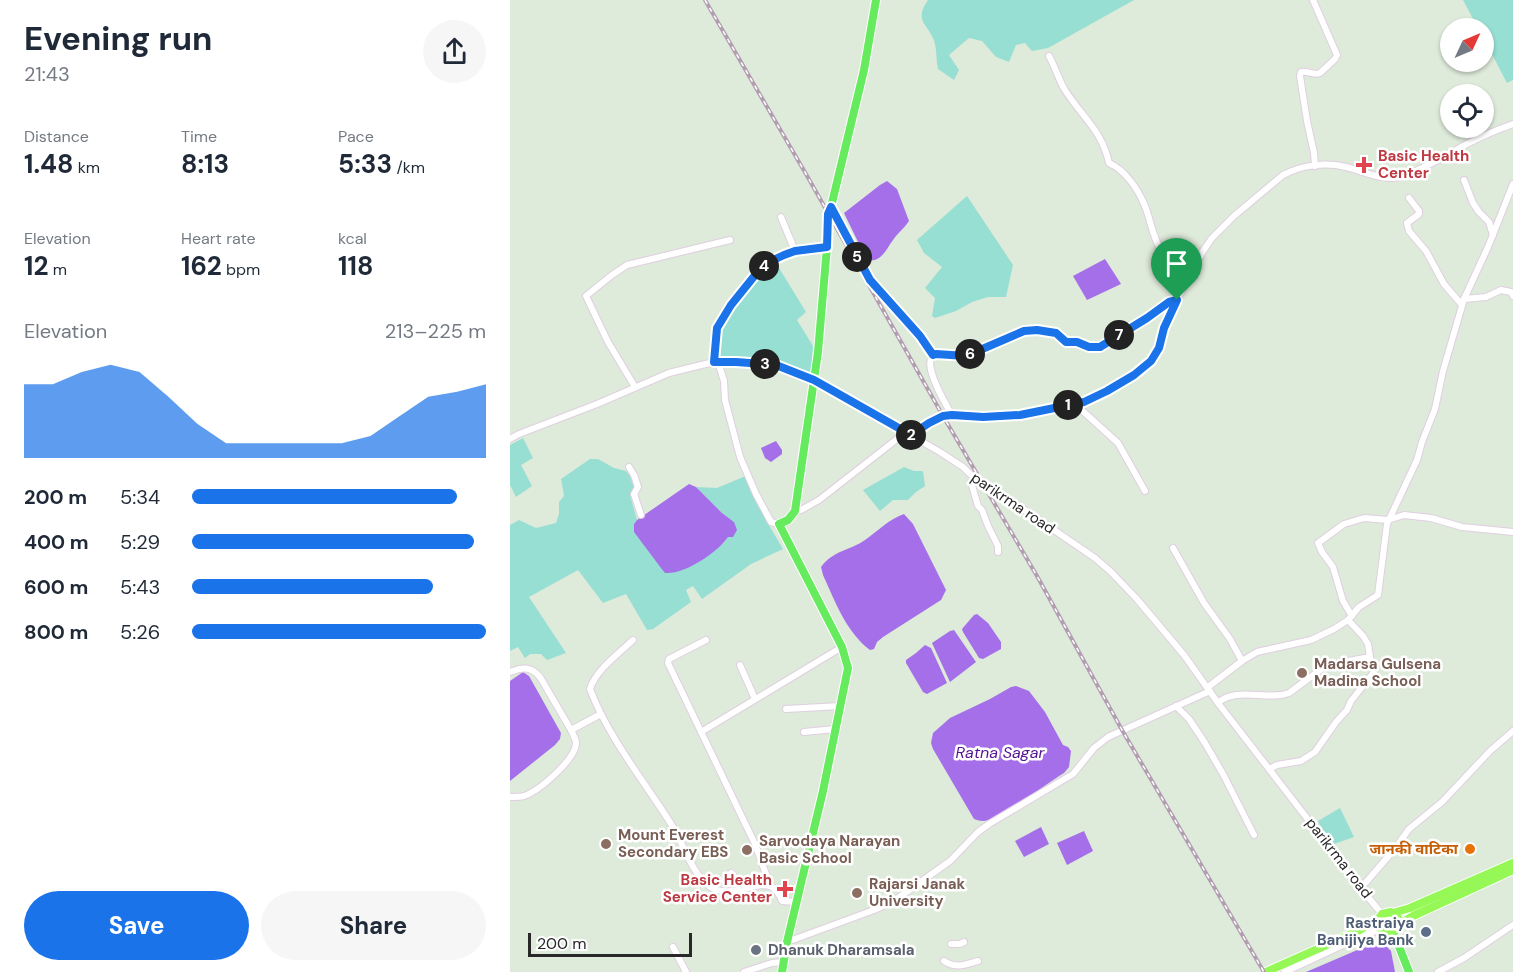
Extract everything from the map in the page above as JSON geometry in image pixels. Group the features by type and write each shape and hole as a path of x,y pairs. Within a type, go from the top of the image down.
{"highway":[{"path":"1393,914 1513,863"},
{"path":"1380,916 1378,926 1380,929 1384,932 1396,928 1413,916 1513,870"},
{"path":"1266,972 1358,931 1388,912 1398,918 1396,928"}],"main road":[{"path":"782,972 782,962 823,791 848,668 842,647 778,524 788,520 795,512 814,380 828,214 864,70 876,0"},
{"path":"1396,928 1409,972"}],"street":[{"path":"1313,0 1336,53 1335,58 1320,73 1316,75 1304,71 1300,76 1315,166"},
{"path":"1048,56 1066,92 1097,133 1107,153 1109,163 1123,172 1139,194 1152,231 1164,255 1189,276"},
{"path":"795,512 819,500 909,433 943,416 1020,415 1076,404 1107,391 1134,375 1151,361 1159,348 1164,328 1177,300 1212,238 1234,216 1283,175 1298,168 1335,165 1383,177 1400,177 1498,129 1513,124"},
{"path":"1464,180 1473,203 1489,222 1493,235"},
{"path":"787,942 894,901 950,861 989,824 1073,774 1094,748 1108,737 1209,689 1242,661 1257,652 1311,640 1334,629 1350,618 1359,607 1378,595 1388,520 1417,460 1435,409 1443,371 1463,302 1513,184"},
{"path":"1409,198 1419,214 1407,223 1409,231 1426,251 1444,284 1463,302"},
{"path":"831,207 870,280 920,336 933,355"},
{"path":"781,217 795,251"},
{"path":"634,387 608,342 586,296 627,265 730,240"},
{"path":"778,524 771,522 763,509 740,458 725,400 724,381 716,362 717,328 731,305 767,263 795,251 827,247"},
{"path":"1463,302 1486,297 1501,290 1511,292 1513,296"},
{"path":"933,355 966,356 1024,331 1037,330 1056,333 1066,342 1100,347 1169,302 1177,300"},
{"path":"933,355 930,359 933,378 952,415"},
{"name":"parikrma road","path":"510,439 669,373 716,362 776,365 814,380 940,452 963,467 975,479 994,489 1095,558 1110,571 1163,629 1380,916"},
{"path":"1076,404 1118,443 1145,491"},
{"path":"629,467 638,487 634,494 641,515"},
{"path":"975,479 971,482 973,491 998,546 998,552"},
{"path":"1269,769 1277,765 1301,761 1315,752 1374,672 1368,644 1350,618 1333,567 1318,543 1344,524 1364,518 1388,520 1404,515 1431,518 1486,531 1513,532"},
{"path":"1173,548 1204,603 1230,639 1242,661"},
{"path":"633,640 590,686 601,714 668,820 702,879 710,887 731,892 770,885"},
{"path":"706,640 671,658 668,661 669,666 755,844 770,885 782,901 797,902"},
{"path":"701,732 842,647"},
{"path":"1218,703 1230,696 1281,696 1289,693 1327,665 1370,657"},
{"path":"740,665 755,699"},
{"path":"510,672 522,667 533,670 540,677 576,740 575,748 564,765 536,790 524,796 510,797"},
{"path":"786,709 840,706"},
{"path":"1176,706 1189,719 1205,743 1254,835"},
{"path":"571,730 601,714"},
{"path":"804,732 835,729"},
{"path":"1361,888 1409,829 1442,802 1498,744 1513,732"},
{"path":"731,873 744,889"},
{"path":"1438,972 1464,958 1513,925"},
{"path":"1285,972 1380,929"},
{"path":"951,945 964,942"},
{"path":"674,947 686,972"},
{"path":"944,961 951,966 978,961"},
{"path":"744,972 782,962"}],"shaded area":[{"path":"928,0 1134,0 1048,48 1032,51 1025,43 1016,45 1009,62 996,57 982,41 969,38 949,55 959,70 954,80 938,69 935,44 922,19"},
{"path":"1463,0 1513,0 1513,80 1507,83 1494,58 1494,18 1473,18"},
{"path":"967,196 1013,265 1006,297 988,297 935,318 932,316 935,298 925,288 942,267 924,253 917,240"},
{"path":"776,263 806,312 797,320 813,346 811,376 782,363 755,359 717,359 717,347 723,326 753,283"},
{"path":"523,438 533,458 521,465 532,486 516,497 510,485 510,445"},
{"path":"590,459 598,459 614,468 626,471 630,476 634,488 630,495 637,520 634,524 723,544 734,522 696,487 717,488 748,475 767,522 783,549 751,564 702,599 693,586 686,590 691,602 653,629 647,630 626,594 603,603 578,570 529,597 566,653 547,660 541,654 530,654 525,658 518,647 510,651 510,525 519,520 536,528 556,523 559,502 564,496 561,479"},
{"path":"904,467 914,471 923,471 925,486 908,500 893,500 880,511 863,490"},
{"path":"1340,808 1354,837 1334,844 1318,821"}],"water":[{"path":"887,181 897,189 909,221 879,258 869,260 863,258 861,248 844,213"},
{"path":"1105,259 1121,284 1087,300 1073,276"},
{"path":"776,441 782,454 771,462 765,458 761,448"},
{"path":"689,484 696,487 734,522 737,530 733,537 728,537 717,549 700,561 673,573 665,573 634,532 634,524"},
{"path":"904,514 913,524 946,590 941,600 883,637 874,649 870,650 854,634 842,616 821,567 831,557 860,543 888,522"},
{"path":"977,614 988,623 1001,642 1001,649 983,659 979,658 962,629"},
{"path":"954,630 976,662 950,682 932,643"},
{"path":"925,645 931,648 947,683 927,694 923,692 906,663 906,660"},
{"path":"523,672 529,676 561,733 555,745 510,781 510,681"},
{"name":"Ratna Sagar","path":"1016,686 1029,691 1045,712 1063,745 1071,751 1069,767 1064,773 999,815 983,821 977,820 974,819 933,749 931,743 933,733 950,718"},
{"path":"1041,827 1049,844 1024,857 1015,841"},
{"path":"1084,831 1093,851 1067,865 1057,843"},
{"path":"1385,945 1391,951 1395,972 1306,972 1362,948"}],"railway":[{"path":"705,0 1037,576 1122,730 1264,972"}],"place":[{"name":"Basic Health Center","path":"1364,165"},
{"name":"Madarsa Gulsena Madina School","path":"1302,673"},
{"name":"Mount Everest Secondary EBS","path":"606,844"},
{"name":"जानकी वाटिका","path":"1470,849"},
{"name":"Sarvodaya Narayan Basic School","path":"747,850"},
{"name":"Basic Health Service Center","path":"785,889"},
{"name":"Rajarsi Janak University","path":"857,893"},
{"name":"Rastraiya Banijiya Bank","path":"1426,932"},
{"name":"Dhanuk Dharamsala","path":"756,950"}],"route":[{"path":"831,207 870,280 920,336 933,355 966,356 1024,331 1037,330 1056,333 1066,342 1077,342 1094,348 1100,347 1169,302 1177,300 1164,328 1159,348 1151,361 1134,375 1107,391 1084,402 1020,415 943,416 911,435 814,380 776,365 714,362 717,328 731,305 760,269 767,263 795,251 827,247 828,214 831,207"}]}
